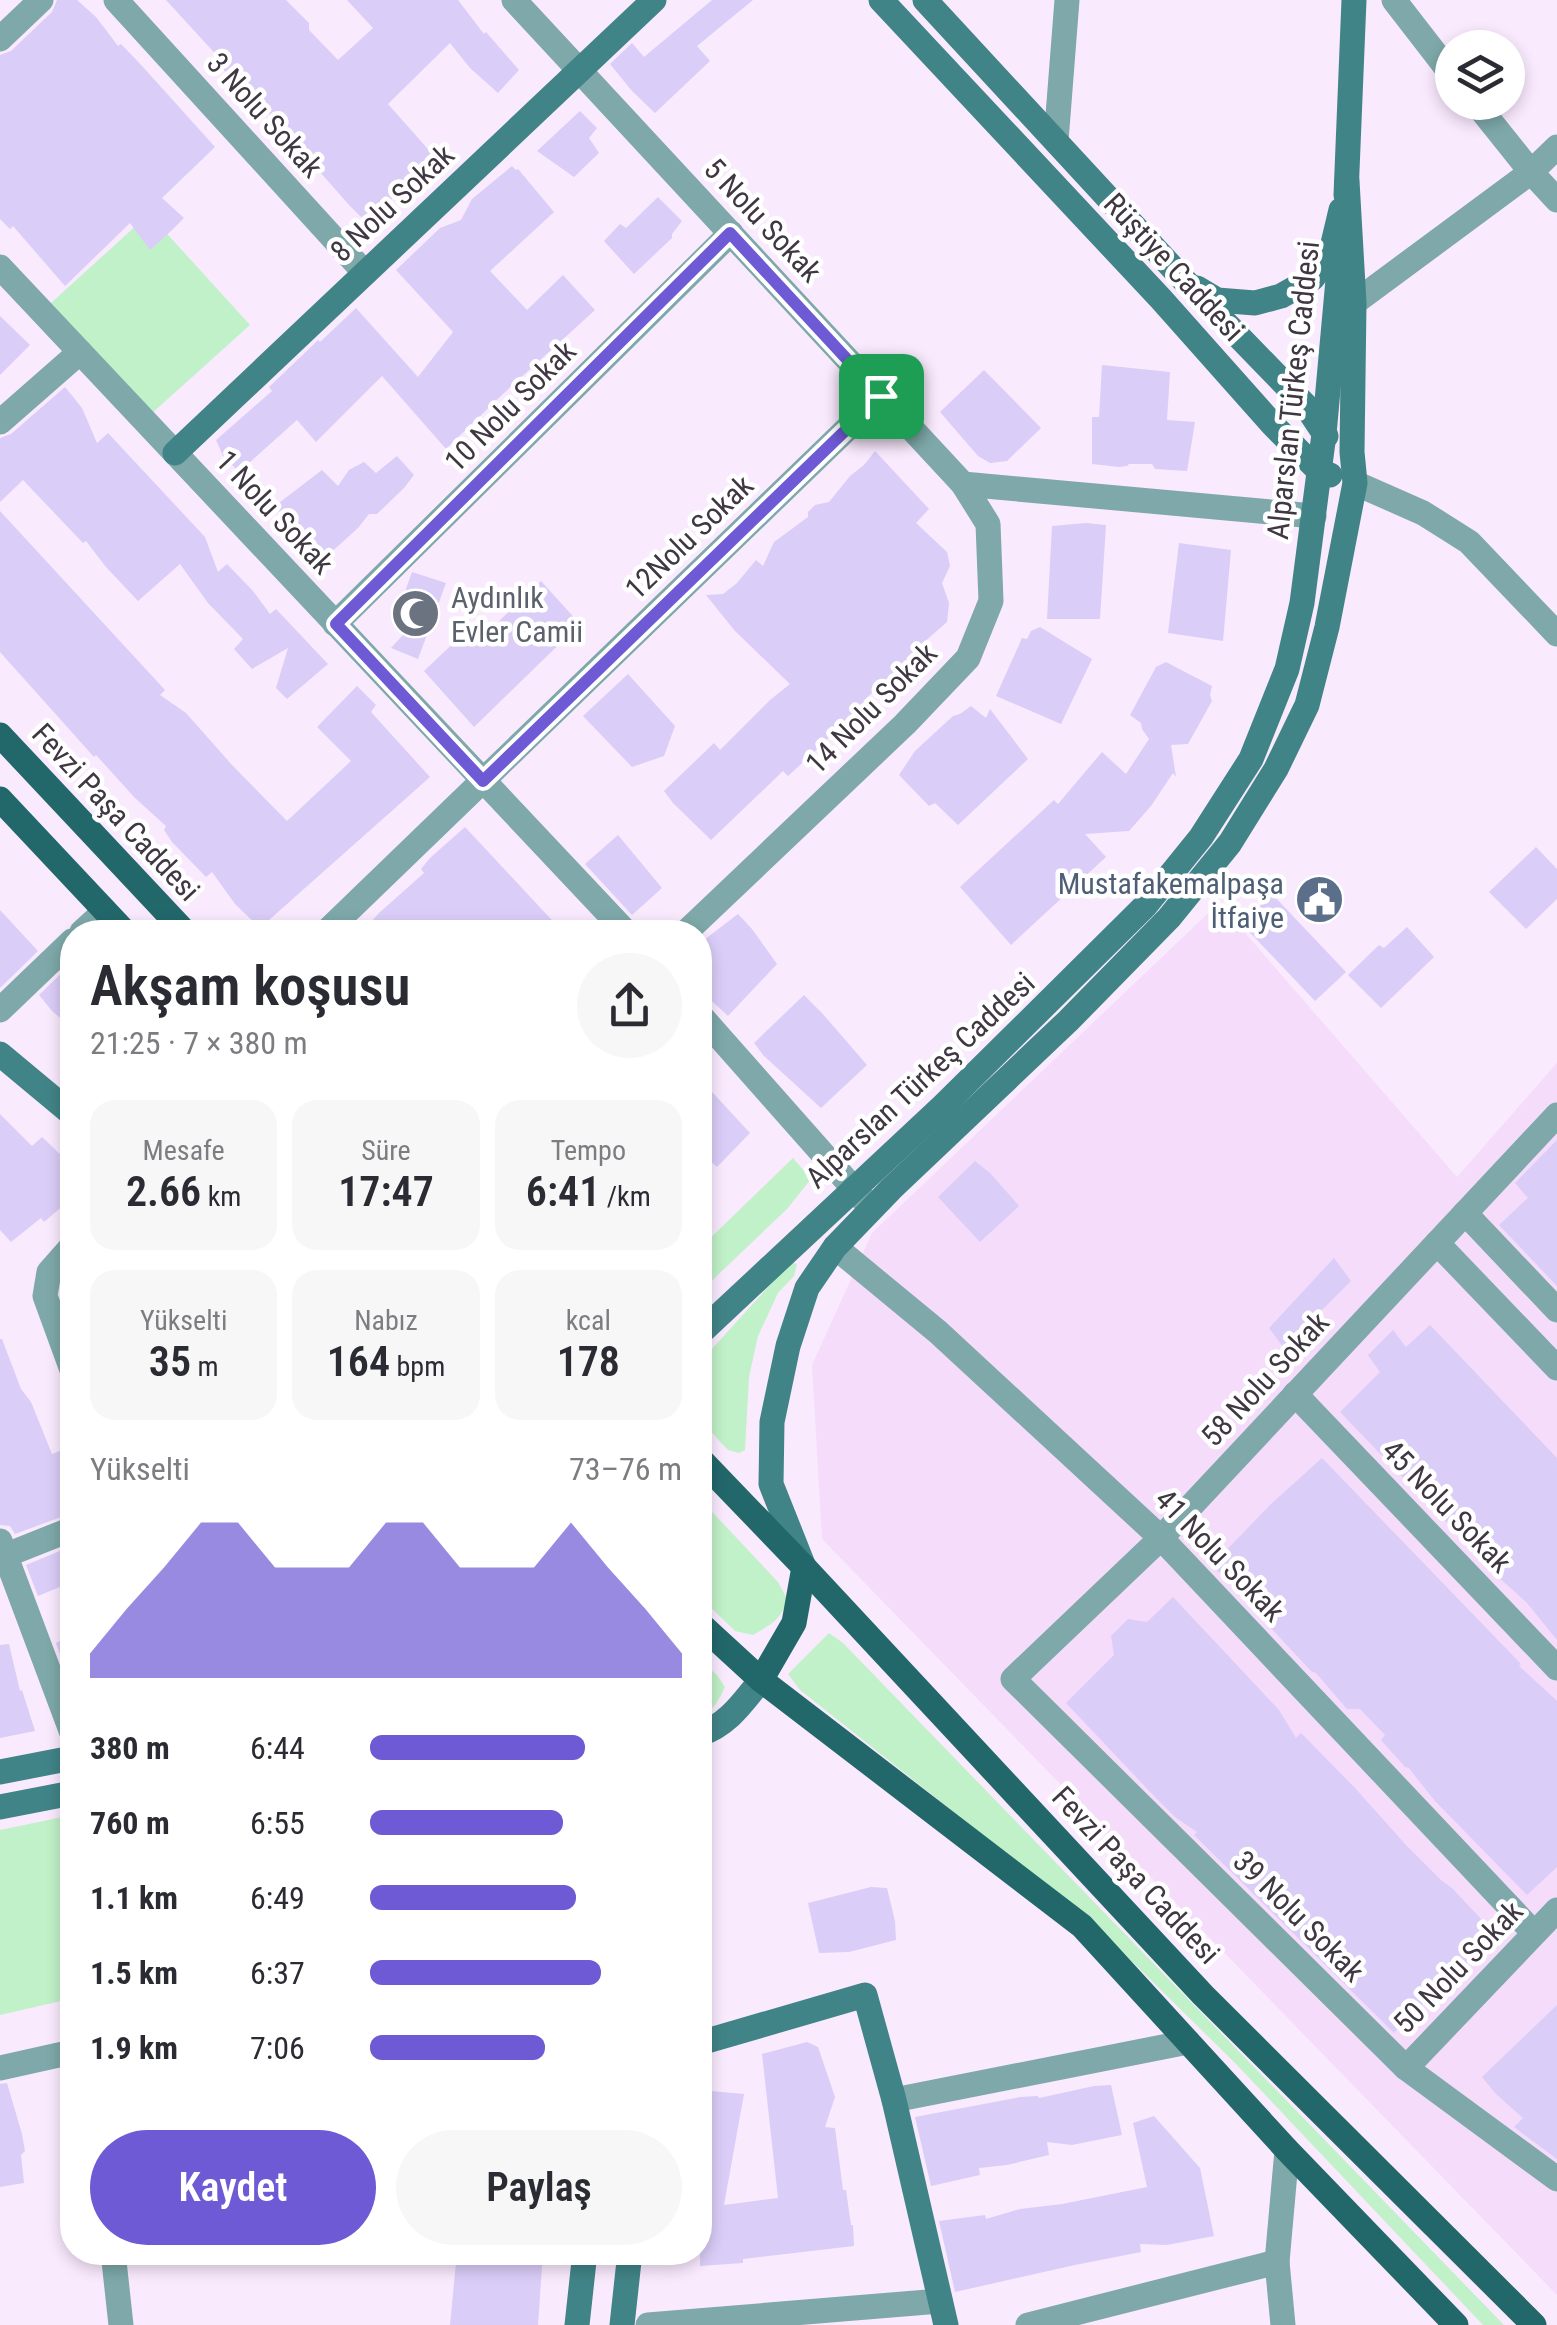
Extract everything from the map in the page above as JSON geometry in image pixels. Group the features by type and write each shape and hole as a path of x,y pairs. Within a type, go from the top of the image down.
{"main road":[{"name":"Fevzi Paşa Caddesi","path":"0,736 174,920"},
{"path":"0,799 114,920"},
{"name":"Fevzi Paşa Caddesi","path":"712,1471 1204,1995 1534,2325"},
{"path":"761,1680 794,1623 804,1567"},
{"path":"712,1635 761,1680 1082,1926 1286,2150 1456,2325"}],"street":[{"path":"0,39 41,0"},
{"name":"3 Nolu Sokak","path":"116,0 366,273"},
{"name":"5 Nolu Sokak","path":"514,0 964,484"},
{"name":"8 Nolu Sokak","path":"175,453 654,0"},
{"name":"Rüştiye Caddesi","path":"881,0 1320,472 1355,483"},
{"name":"Rüştiye Caddesi","path":"925,0 1306,406 1355,483"},
{"path":"1056,141 1067,0"},
{"name":"Alparslan Türkeş Caddesi","path":"712,1322 1096,958 1146,905 1200,836 1251,759 1287,669 1302,603 1320,472 1347,180 1354,0"},
{"path":"1394,0 1435,53"},
{"path":"1489,120 1557,200"},
{"path":"1354,303 1531,172 1557,146"},
{"path":"1182,278 1217,300 1255,302 1281,296 1314,278 1330,252 1347,180"},
{"name":"Alparslan Türkeş Caddesi","path":"804,1567 771,1484 772,1422 788,1346 807,1288 835,1248 891,1189 1068,1021 1169,918 1230,843 1276,769 1307,705 1327,627 1355,483 1354,303 1347,180"},
{"name":"10 Nolu Sokak","path":"336,624 730,233"},
{"name":"1 Nolu Sokak","path":"0,267 615,920"},
{"path":"0,422 80,352"},
{"name":"12Nolu Sokak","path":"338,920 881,396"},
{"path":"1355,483 1423,513 1468,542 1557,634"},
{"path":"964,484 1314,516"},
{"name":"14 Nolu Sokak","path":"699,920 905,724 968,658 992,601 988,524 964,484"},
{"path":"95,920 105,911"},
{"path":"0,1010 60,953"},
{"path":"712,1029 872,1210"},
{"path":"0,1054 60,1104"},
{"name":"58 Nolu Sokak","path":"1013,1679 1161,1538 1557,1115"},
{"path":"1465,1213 1557,1310"},
{"path":"1437,1243 1557,1368"},
{"name":"41 Nolu Sokak","path":"835,1248 938,1332 1161,1538 1549,1921"},
{"path":"60,1260 49,1272 45,1296 60,1337"},
{"name":"45 Nolu Sokak","path":"1295,1394 1556,1664"},
{"path":"60,1532 2,1549 60,1702"},
{"name":"39 Nolu Sokak","path":"1013,1679 1406,2068 1557,2179"},
{"path":"712,1730 733,1714 761,1680"},
{"path":"0,1772 60,1760"},
{"path":"0,1807 60,1795"},
{"name":"50 Nolu Sokak","path":"1406,2068 1549,1921"},
{"path":"648,2325 943,2313 866,1996 712,2039"},
{"path":"894,2100 1188,2042"},
{"path":"0,2068 60,2055"},
{"path":"1283,2325 1277,2262 1286,2150"},
{"path":"1028,2325 1277,2262"},
{"path":"114,2265 121,2325"},
{"path":"577,2325 584,2265"},
{"path":"622,2325 629,2265"}],"shaded area":[{"path":"1219,903 1457,1177 1557,1063 1557,2295 822,1539 812,1365 872,1233"}],"green space":[{"path":"149,214 250,325 151,414 51,303"},
{"path":"793,1158 811,1179 787,1209 712,1281 712,1236"},
{"path":"791,1262 797,1264 794,1276 778,1293 758,1336 749,1377 745,1450 739,1453 728,1450 712,1433 712,1349"},
{"path":"712,1512 778,1582 787,1599 775,1621 753,1635 735,1631 712,1609"},
{"path":"829,1633 843,1643 1504,2325 1483,2325 1235,2063 1090,1920 800,1690 788,1674"},
{"path":"712,1671 725,1687 712,1708"},
{"path":"60,1818 60,2001 0,2015 0,1830"}],"building":[{"path":"57,0 77,0 96,17 118,46 121,44 215,147 162,198 184,218 171,231 150,250 130,223 65,286 13,226 10,229 0,219 0,55 11,51 52,12"},
{"path":"166,0 286,0 338,60 373,28 347,0 458,0 519,70 498,93 450,43 388,104 434,156 422,172 366,222 264,108 260,111 245,95 218,63 221,60"},
{"path":"712,0 753,0 697,46 710,61 655,113 610,64 632,43 644,57"},
{"path":"580,111 597,128 589,138 599,153 574,177 537,151"},
{"path":"512,166 554,212 490,271 527,310 563,275 595,310 446,449 382,376 316,442 297,420 239,472 223,456 216,440 356,308 418,377 453,332 396,270 440,228 461,220 472,199"},
{"path":"658,197 682,221 672,238 634,274 604,241 620,224 626,228"},
{"path":"0,316 30,345 0,375"},
{"path":"1102,365 1170,372 1167,420 1195,422 1187,471 1155,469 1152,464 1092,464 1092,417 1099,417"},
{"path":"984,370 1041,428 1007,461 990,463 978,456 940,412"},
{"path":"65,387 82,408 97,443 108,433 205,537 218,572 227,564 270,614 276,609 328,664 287,699 276,688 288,648 252,669 234,649 243,639 208,603 180,564 138,601 86,541 83,543 23,480 0,502 0,438 11,434"},
{"path":"875,451 929,509 916,523 947,552 950,566 942,583 949,603 947,622 811,755 788,776 783,771 711,840 664,791 714,743 720,750 790,684 735,631 706,595 723,594 756,560 763,566 774,542 808,517 815,505 829,502"},
{"path":"397,456 414,475 377,514 369,514 327,556 315,554 275,506 322,470 338,486 349,470 364,462 376,473"},
{"path":"0,511 165,690 160,695 186,713 287,821 351,761 317,727 357,686 376,705 371,712 430,777 269,920 252,920 212,872 206,877 172,842 164,830 166,826 94,757 0,652"},
{"path":"1106,525 1100,619 1047,619 1052,526"},
{"path":"1179,543 1231,550 1223,641 1168,633"},
{"name":"Aydınlık Evler Camii","path":"412,572 446,583 418,659 391,648 413,624 399,609"},
{"path":"541,581 580,624 474,727 424,671 465,632 479,646"},
{"path":"1040,627 1092,659 1061,724 996,696 1022,638 1027,639 1031,631"},
{"path":"1166,662 1212,686 1212,701 1188,744 1171,745 1176,777 1173,773 1129,831 1085,834 1106,857 1011,945 960,887 1054,800 1058,804 1102,752 1126,774 1149,739 1141,723 1130,715 1156,667"},
{"path":"628,674 675,726 664,756 632,767 583,716"},
{"path":"971,706 986,718 990,709 1028,759 958,825 935,803 929,806 899,775 915,751 953,716"},
{"path":"465,827 552,920 373,920 424,873 421,869"},
{"path":"618,835 662,888 632,915 585,864"},
{"path":"1536,847 1557,869 1557,899 1526,929 1489,892"},
{"path":"1272,894 1346,972 1315,1001 1242,924"},
{"path":"0,910 38,951 0,988"},
{"path":"738,914 777,964 728,1016 712,1001 712,934"},
{"path":"1407,927 1434,957 1381,1008 1348,975 1379,945 1384,948"},
{"path":"60,975 60,1018 52,1011 39,995"},
{"path":"804,995 867,1065 821,1108 754,1043"},
{"path":"712,1092 750,1133 717,1167 712,1163"},
{"path":"0,1114 32,1146 42,1137 60,1154 60,1208 11,1242 0,1230"},
{"path":"1557,1140 1557,1286 1499,1225 1528,1198 1515,1183"},
{"path":"975,1161 1019,1206 980,1242 938,1197"},
{"path":"1334,1258 1351,1281 1284,1348 1269,1328"},
{"path":"1430,1325 1557,1458 1557,1640 1527,1603 1340,1412 1380,1372 1368,1355 1393,1330 1406,1347"},
{"path":"2,1339 52,1454 60,1451 60,1517 15,1534 10,1526 0,1525"},
{"path":"1322,1458 1557,1701 1557,1867 1527,1895 1435,1801 1381,1740 1385,1735 1360,1709 1347,1709 1212,1565"},
{"path":"60,1551 60,1587 38,1596 26,1565"},
{"path":"1173,1597 1279,1710 1296,1738 1301,1733 1497,1936 1449,1977 1394,2033 1194,1835 1197,1832 1155,1797 1066,1703 1114,1655 1111,1636 1128,1619 1147,1622"},
{"path":"9,1644 35,1731 0,1738 0,1645"},
{"path":"871,1887 887,1888 896,1940 849,1952 819,1953 808,1903"},
{"path":"1557,2005 1557,2159 1514,2127 1523,2118 1482,2077"},
{"path":"807,2042 818,2047 835,2097 825,2127 835,2128 854,2246 743,2259 743,2263 700,2266 712,2265 712,2091 744,2094 724,2205 778,2198 762,2054"},
{"path":"7,2083 25,2151 21,2155 24,2183 0,2187 0,2084"},
{"path":"1111,2085 1122,2135 1072,2145 1047,2142 1049,2155 979,2168 980,2175 931,2186 915,2117"},
{"path":"1154,2116 1200,2168 1214,2236 1167,2245 1140,2244 1141,2252 955,2292 939,2221 985,2215 986,2219 1020,2209 1147,2187 1133,2123"},
{"path":"456,2265 542,2265 538,2325 450,2325"}],"place":[{"name":"Aydınlık Evler Camii","path":"416,614"},
{"name":"Mustafakemalpaşa İtfaiye","path":"1319,900"}],"route":[{"path":"730,233 881,396 483,781 336,624 730,233"}]}
